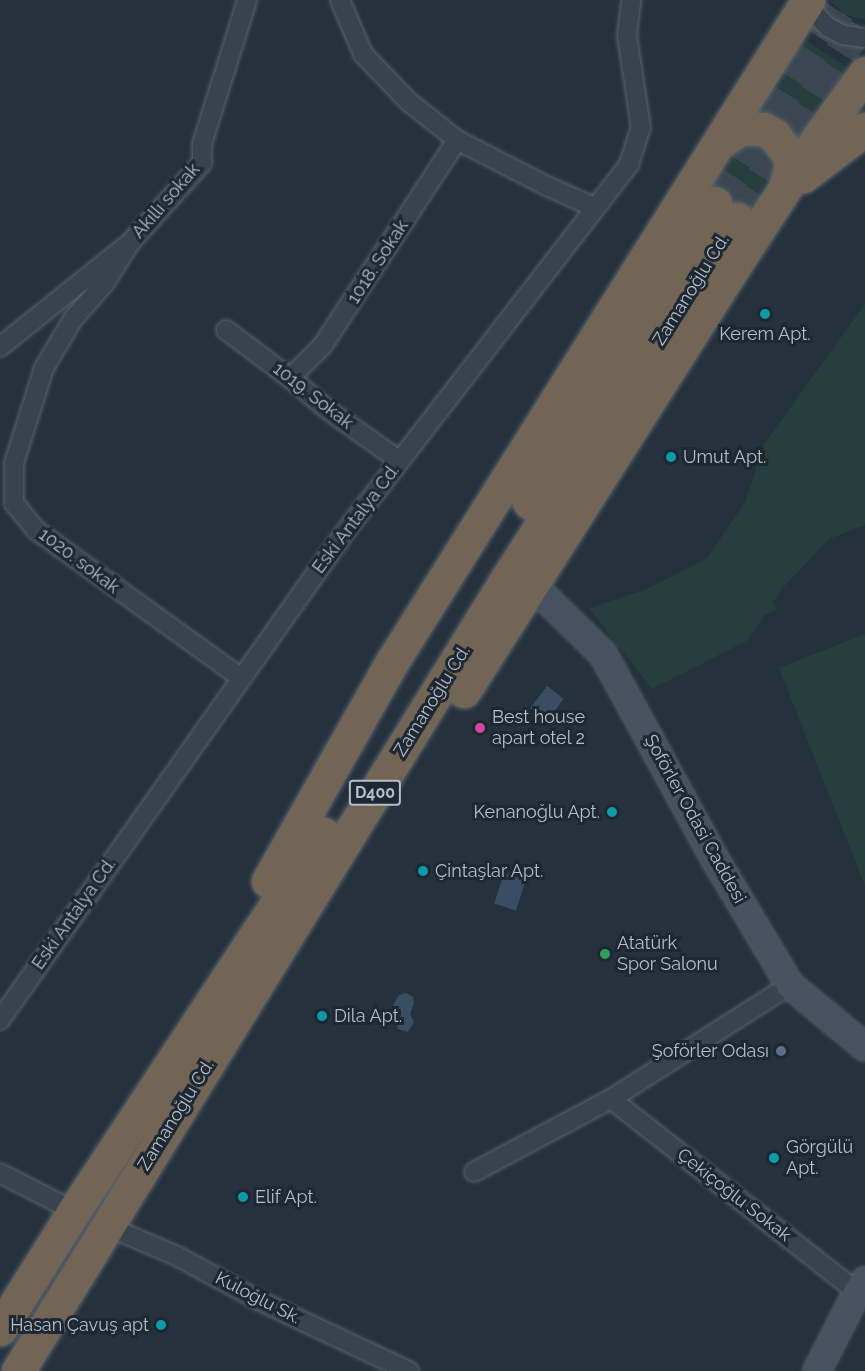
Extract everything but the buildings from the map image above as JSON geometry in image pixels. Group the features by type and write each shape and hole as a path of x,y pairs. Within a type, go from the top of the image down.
{"highway":[{"path":"193,1030 220,962 392,662 808,0"},
{"path":"240,1011 328,899 818,138 865,73"},
{"path":"719,143 739,129 763,129 774,135 783,144 790,161 790,179 785,190"},
{"path":"785,190 865,129"},
{"name":"Zamanoğlu Cd.","path":"0,1329 74,1211 306,861 726,211 505,582 18,1371"}],"street":[{"name":"Akıllı sokak","path":"0,347 130,243 202,163 202,144 247,0"},
{"path":"340,0 363,54 408,101 457,140 549,187 594,207"},
{"name":"Eski Antalya Cd.","path":"0,1020 240,677 400,460 629,164 641,129 627,34 631,0"},
{"path":"808,0 816,15 828,27 843,35 865,38"},
{"name":"1018. Sokak","path":"290,378 323,345 457,140"},
{"name":"1020. sokak","path":"130,243 104,284 73,319 44,368 14,463 14,503 36,530 240,677"},
{"name":"1019. Sokak","path":"226,330 290,378 327,410 400,460"},
{"name":"Şoförler Odasi Caddesi","path":"532,585 603,654 716,861 790,985 865,1047"},
{"path":"474,1172 611,1099 790,985"},
{"name":"Çekiçoğlu Sokak","path":"611,1099 861,1286"},
{"path":"0,1173 74,1211"},
{"name":"Kuloğlu Sk.","path":"107,1226 177,1256 260,1301 410,1371"},
{"path":"817,1371 861,1286"}],"green space":[{"path":"829,0 865,0 865,19 845,15"},
{"path":"799,36 850,69 796,152 745,119"},
{"path":"756,136 781,165 752,219 702,185 728,145"},
{"path":"865,304 865,525 829,539 782,589 773,602 777,609 764,616 748,640 652,689 589,608 647,589 707,558 745,502 764,444"},
{"path":"865,634 865,886 779,668"}],"water":[{"path":"547,686 564,699 547,721 530,708"},
{"path":"504,873 526,880 516,911 494,903"},
{"path":"406,993 413,997 414,1003 410,1014 414,1022 408,1032 398,1029 393,1005 399,995"}],"tunnel":[{"path":"715,203 845,0"},
{"path":"737,219 865,14"}],"place":[{"name":"Kerem Apt.","path":"765,314"},
{"name":"Umut Apt.","path":"671,457"},
{"name":"Best house apart otel 2","path":"480,728"},
{"name":"Kenanoğlu Apt.","path":"612,812"},
{"name":"Çintaşlar Apt.","path":"423,871"},
{"name":"Atatürk Spor Salonu","path":"605,954"},
{"name":"Dila Apt.","path":"322,1016"},
{"name":"Şoförler Odası","path":"781,1051"},
{"name":"Görgülü Apt.","path":"774,1158"},
{"name":"Elif Apt.","path":"243,1197"},
{"name":"Hasan Çavuş apt","path":"161,1325"}]}
